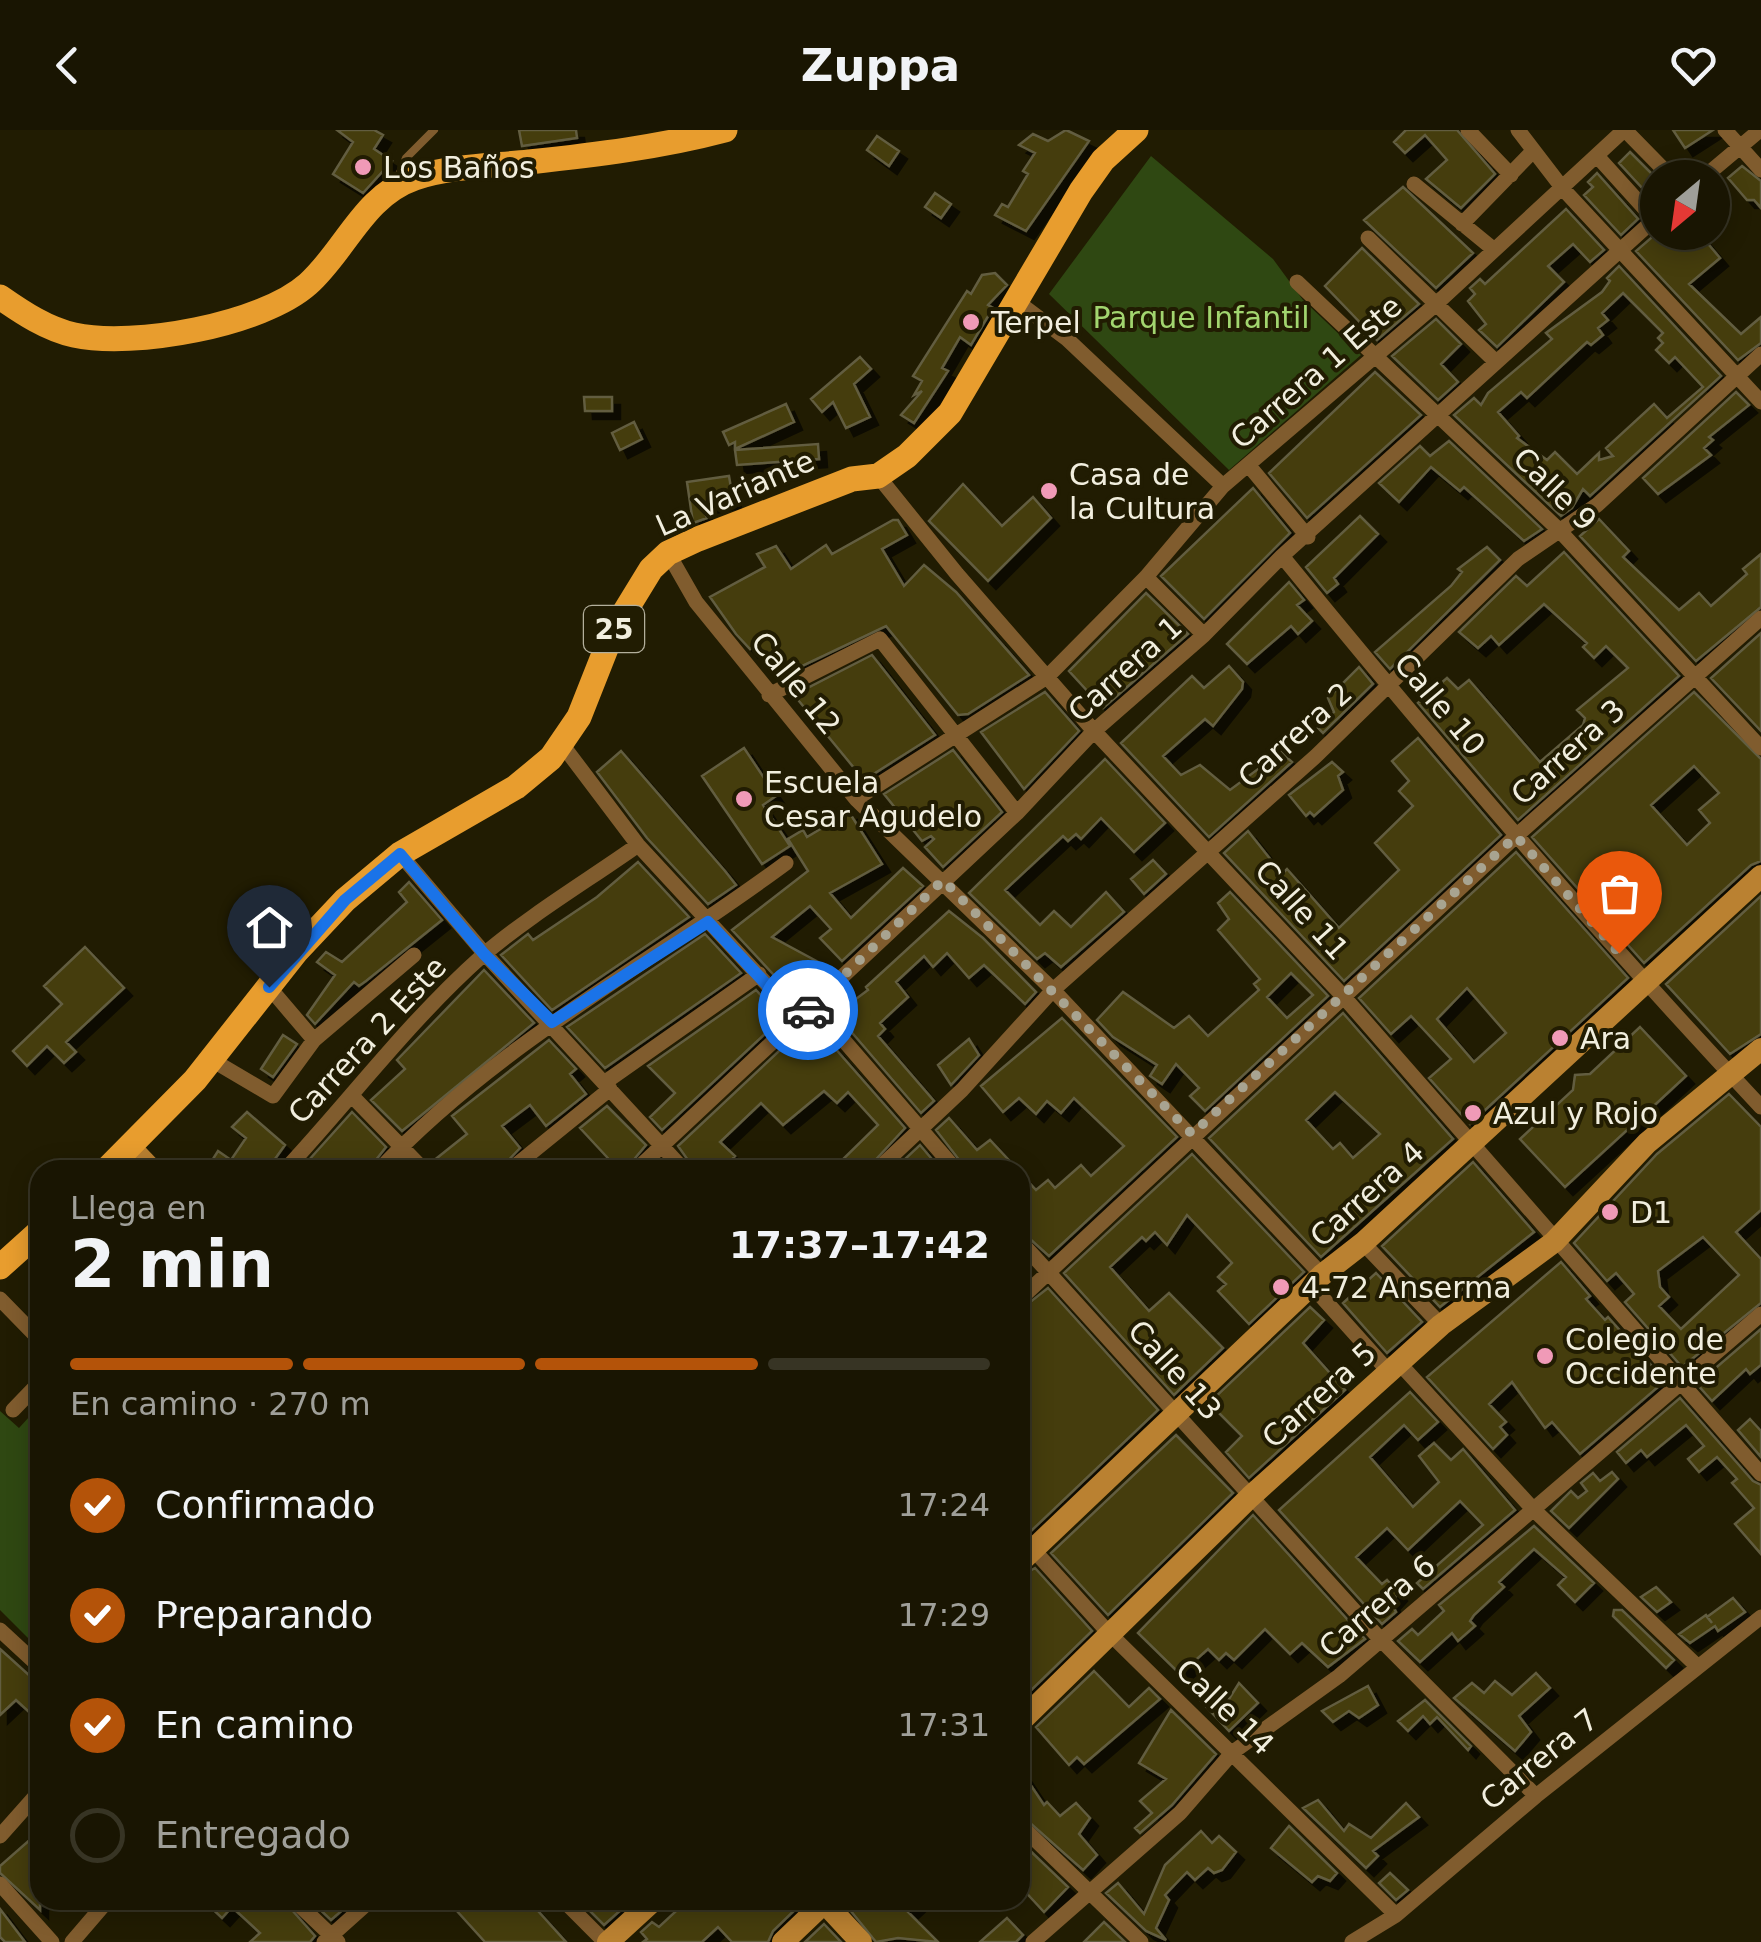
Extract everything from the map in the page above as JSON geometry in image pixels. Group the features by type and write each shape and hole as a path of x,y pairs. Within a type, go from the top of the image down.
{"main road":[{"path":"0,297 50,327 95,338 192,329 249,315 296,294 312,280 358,218 401,185 434,172 724,130"},
{"name":"La Variante","path":"117,1160 212,1060 345,900 400,854 534,774 579,717 630,597 668,553 808,494 852,479 878,476 907,456 950,413 1080,191 1103,160 1136,130"},
{"path":"0,1267 30,1240"}],"street":[{"path":"1468,130 1511,175"},
{"path":"1518,130 1564,190 1761,402"},
{"path":"1625,130 1654,160"},
{"name":"Carrera 1 Este","path":"856,799 1047,677 1146,577 1223,486 1250,467 1434,305 1492,248 1564,190 1625,130"},
{"path":"1725,130 1761,170"},
{"path":"1726,160 1760,130"},
{"path":"1462,224 1533,151"},
{"path":"1597,156 1640,200"},
{"path":"1414,184 1492,248"},
{"name":"Carrera 1","path":"647,1160 1017,813 1094,732 1204,635 1282,556 1640,231"},
{"path":"1368,238 1496,362"},
{"name":"Calle 9","path":"1297,282 1558,529 1761,748"},
{"path":"1015,300 1067,340 1223,486"},
{"name":"Carrera 2","path":"888,1160 1053,990 1388,688 1402,669 1518,560 1596,506 1761,354"},
{"path":"1250,467 1308,536"},
{"name":"Calle 11","path":"878,476 1094,732 1210,850 1342,996 1761,1474"},
{"name":"Calle 12","path":"668,553 696,602 856,799 943,880 1192,1134 1317,1281"},
{"name":"Calle 10","path":"1282,556 1388,688 1516,836 1644,982 1761,1106"},
{"path":"1146,577 1204,635"},
{"name":"Carrera 3","path":"1030,1290 1192,1134 1516,836 1761,618"},
{"path":"769,695 880,640 1017,813"},
{"path":"561,743 638,845 798,1018"},
{"name":"Carrera 2 Este","path":"293,1160 353,1097 388,1050 484,954 638,845"},
{"path":"400,854 484,954 552,1022 675,1160"},
{"path":"389,1160 552,1022 708,922 786,864"},
{"name":"Carrera 4","path":"1030,1544 1761,876"},
{"path":"212,1060 272,1096 314,1040 414,955"},
{"path":"522,1160 607,1086 760,974"},
{"path":"269,987 314,1040"},
{"path":"814,1006 947,1160"},
{"name":"Carrera 5","path":"1030,1712 1250,1498 1441,1325 1554,1242 1647,1143 1761,1049"},
{"path":"353,1097 415,1160"},
{"path":"130,1148 142,1160"},
{"path":"1363,1243 1441,1325"},
{"name":"Calle 13","path":"1030,1252 1380,1639 1536,1796"},
{"path":"1317,1281 1394,1369 1697,1666"},
{"path":"0,1299 30,1330"},
{"name":"Carrera 6","path":"1033,1942 1180,1813 1233,1752 1339,1676 1681,1387 1761,1314"},
{"path":"12,1410 30,1392"},
{"name":"Calle 14","path":"1030,1554 1396,1916"},
{"name":"Carrera 7","path":"1352,1942 1396,1916 1536,1796 1761,1617"},
{"path":"0,1630 30,1658"},
{"path":"0,1836 30,1803"},
{"path":"1030,1834 1141,1942"},
{"path":"0,1884 52,1942"},
{"path":"72,1942 99,1910"},
{"path":"303,1910 331,1939 361,1910"},
{"path":"573,1910 606,1942 643,1910"},
{"path":"782,1942 815,1910"},
{"path":"832,1910 861,1942"}],"lane":[{"path":"401,185 406,158 434,130"}],"green space":[{"name":"Parque Infantil","path":"1151,156 1273,259 1303,300 1361,355 1229,470 1049,294"},
{"path":"0,1411 19,1428 30,1416 30,1640 0,1610"}],"building":[{"name":"Los Baños","path":"337,130 374,130 383,135 374,149 392,161 363,193 333,174 353,142"},
{"path":"519,130 576,130 577,138 522,146"},
{"path":"1066,130 1089,141 1026,231 995,215 1002,204 1008,207 1028,174 1023,171 1035,153 1019,145 1033,134 1048,141"},
{"path":"1406,130 1457,130 1495,174 1461,208 1426,179 1447,160 1425,135 1405,153 1394,142"},
{"path":"1673,130 1713,130 1685,148"},
{"path":"877,136 899,151 889,166 867,150"},
{"path":"1630,152 1640,162 1640,186 1619,163"},
{"path":"1742,166 1761,181 1761,208 1754,200 1747,200 1730,176"},
{"path":"1597,173 1638,219 1621,235 1584,195 1593,187 1588,182"},
{"path":"1403,187 1473,253 1436,288 1364,220"},
{"path":"935,193 951,204 941,218 925,207"},
{"path":"1566,209 1604,250 1590,262 1573,244 1548,266 1564,282 1497,347 1479,330 1486,324 1468,301 1475,294 1470,288 1480,279 1485,284"},
{"path":"1362,248 1419,304 1377,340 1325,286"},
{"path":"1640,248 1713,250 1720,258 1689,284 1741,334 1761,317 1761,343 1738,360 1636,251"},
{"path":"1619,266 1721,376 1590,496 1583,489 1572,508 1561,516 1454,415 1474,398 1481,405 1488,393 1552,339 1546,333 1602,292 1610,281 1607,278","holes":["1623,293 1663,333 1658,338 1663,343 1656,350 1669,363 1675,357 1703,387 1667,418 1654,404 1606,448 1613,456 1599,460 1599,453 1577,474 1555,452 1547,460 1517,438 1498,412 1521,392 1527,398 1587,342 1591,345 1603,335 1598,328 1608,320 1602,313"]},
{"path":"995,273 1007,285 988,305 993,308 971,345 960,337 942,368 948,371 914,423 901,415 922,391 914,395 922,381 913,376 967,291 971,294 982,275"},
{"path":"1436,319 1461,344 1441,364 1458,382 1438,400 1392,356"},
{"path":"860,357 871,369 854,384 870,417 846,428 833,402 822,412 811,399"},
{"path":"1375,372 1421,415 1307,518 1269,473"},
{"path":"1736,392 1749,405 1709,437 1713,440 1704,448 1711,455 1658,494 1643,478"},
{"path":"584,397 612,397 612,411 585,411"},
{"path":"786,404 794,422 735,449 735,442 729,445 723,432"},
{"path":"634,422 642,439 620,450 612,433"},
{"path":"1449,441 1542,529 1524,541 1464,487 1460,491 1431,467 1399,502 1379,483 1420,446 1430,456"},
{"path":"818,444 819,459 737,465 735,450"},
{"path":"729,476 733,500 702,506 707,518 693,523 687,482"},
{"path":"963,484 1002,526 1033,497 1051,518 988,581 929,521"},
{"path":"1253,488 1290,533 1204,619 1161,576"},
{"path":"1360,516 1378,534 1334,578 1338,584 1327,593 1306,567"},
{"path":"1599,519 1629,551 1623,557 1679,610 1699,593 1711,606 1747,574 1743,569 1761,554 1761,607 1696,661 1580,536"},
{"path":"898,520 907,535 882,549 904,586 924,565 956,592 1029,675 968,714 958,715 886,626 779,677 754,646 750,649 736,634 710,597 765,567 757,554 776,546 791,569 826,545 832,554"},
{"path":"1487,547 1500,560 1390,669 1375,652 1451,586 1462,572 1458,569"},
{"path":"1564,552 1679,676 1518,820 1418,703 1447,678 1458,689 1469,680 1540,762 1583,725 1585,718 1577,710 1628,668 1606,646 1594,658 1583,647 1587,643 1544,604 1499,645 1491,636 1478,648 1459,632 1516,576 1527,586"},
{"path":"1289,582 1304,600 1297,605 1312,621 1298,634 1291,626 1247,664 1227,644"},
{"path":"1146,593 1188,634 1103,708 1069,671"},
{"path":"1761,633 1761,731 1711,678"},
{"path":"872,655 935,735 864,780 794,695"},
{"path":"1229,666 1243,682 1242,689 1213,726 1205,719 1163,756 1181,775 1200,765 1230,790 1281,752 1292,762 1209,837 1121,743 1192,676 1204,688"},
{"path":"1359,667 1373,684 1323,733 1318,728 1334,712 1328,698"},
{"path":"1045,692 1079,731 1024,789 981,732"},
{"path":"1694,692 1761,759 1761,861 1751,865 1644,963 1532,837","holes":["1694,766 1719,793 1699,810 1710,823 1687,845 1651,805"]},
{"path":"1418,738 1501,835 1344,981 1224,853 1248,831 1282,874 1287,869 1339,928 1399,870 1375,843 1413,806 1399,791 1409,781 1392,761"},
{"path":"744,748 776,796 763,805 790,846 762,864 702,776"},
{"path":"953,750 1002,812 943,867 925,847 934,839 931,836 922,841 884,794"},
{"path":"621,751 736,885 708,904 647,838 597,772"},
{"path":"1105,759 1165,823 1134,852 1101,818 1081,839 1076,834 1068,841 1063,836 1005,890 1040,925 1054,911 1071,927 1106,892 1124,912 1061,967 1045,953 1037,959 969,893"},
{"path":"1332,762 1343,772 1338,776 1343,790 1314,816 1310,812 1306,816 1289,795"},
{"path":"849,812 882,864 830,893 851,918 903,868 923,886 842,961 820,938 831,929 810,906 772,937 833,970 799,1002 732,930 808,871 788,839 803,830 807,837"},
{"path":"1516,852 1628,978 1470,1124 1429,1078 1451,1059 1411,1016 1391,1034 1359,998","holes":["1467,988 1506,1033 1474,1062 1437,1019"]},
{"path":"1153,860 1166,874 1144,894 1131,879"},
{"path":"638,862 689,917 552,1010 501,955 528,934 533,940 597,897"},
{"path":"409,882 442,920 359,986 354,982 315,1024 307,1015 335,975 317,962 326,952 342,962 407,902 399,892"},
{"path":"1230,892 1328,996 1205,1111 1190,1096 1199,1088 1176,1064 1162,1084 1150,1076 1157,1065 1113,1037 1097,1020 1123,992 1174,1028 1189,1016 1208,1036 1259,990 1254,984 1260,979 1218,930 1229,919 1218,903","holes":["1291,973 1313,995 1287,1018 1267,997"]},
{"path":"1761,896 1761,1034 1730,1054 1666,984"},
{"path":"949,911 983,938 1036,992 1025,1004 984,965 969,978 947,953 933,967 924,956 896,982 908,997 880,1023 885,1029 878,1036 934,1101 921,1113 836,1014 868,990 866,987"},
{"path":"705,934 741,973 605,1068 567,1027"},
{"path":"85,947 124,988 66,1042 76,1052 64,1063 47,1046 27,1066 13,1051 62,1004 44,986"},
{"path":"484,970 534,1023 402,1131 371,1100 405,1069 397,1060"},
{"path":"756,990 782,1018 662,1130 650,1117 675,1093 648,1066"},
{"path":"1343,1013 1453,1139 1321,1257 1209,1138","holes":["1335,1092 1380,1134 1353,1158 1340,1143 1333,1149 1306,1120"]},
{"path":"1062,1018 1177,1137 1049,1256 1030,1239 1030,1184 1036,1190 1048,1180 1055,1188 1081,1165 1091,1176 1124,1146 1074,1098 1061,1113 1047,1101 1036,1114 1019,1098 1003,1112 981,1086"},
{"path":"811,1021 905,1128 875,1160 842,1160 878,1125 848,1092 837,1103 824,1091 783,1125 761,1103 720,1142 735,1156 731,1160 688,1160 678,1146"},
{"path":"1640,1027 1686,1076 1645,1114 1638,1108 1637,1121 1565,1187 1520,1139 1573,1090 1575,1075 1590,1074"},
{"path":"283,1035 297,1044 273,1077 261,1069"},
{"path":"969,1039 979,1055 951,1085 938,1065"},
{"path":"549,1040 576,1069 570,1074 586,1094 546,1126 530,1105 502,1126 520,1148 509,1160 434,1160 467,1134 452,1116"},
{"path":"1729,1094 1761,1127 1761,1210 1736,1232 1761,1259 1761,1303 1682,1367 1625,1302 1634,1294 1616,1273 1607,1281 1574,1243 1657,1154","holes":["1703,1237 1739,1275 1681,1329 1659,1306 1669,1297 1660,1287 1658,1271"]},
{"path":"607,1106 646,1145 633,1160 610,1160 580,1128"},
{"path":"247,1112 285,1145 274,1160 231,1160 246,1138 232,1127"},
{"path":"352,1112 386,1147 376,1160 309,1160"},
{"path":"949,1118 977,1150 990,1140 1009,1160 959,1160 936,1130"},
{"path":"920,1145 933,1160 906,1160"},
{"path":"218,1151 231,1160 212,1160"},
{"path":"1192,1154 1304,1272 1249,1324 1218,1291 1226,1284 1218,1277 1232,1263 1187,1215 1167,1245 1155,1232 1146,1241 1142,1237 1110,1267 1149,1311 1169,1293 1223,1348 1174,1395 1064,1273"},
{"path":"1473,1162 1534,1232 1440,1307 1382,1246"},
{"path":"1561,1262 1590,1296 1586,1299 1605,1320 1608,1317 1665,1381 1580,1454 1552,1422 1545,1428 1512,1382 1489,1404 1506,1422 1500,1427 1507,1435 1493,1449 1427,1377"},
{"path":"1376,1273 1422,1322 1387,1353 1343,1303"},
{"path":"1048,1288 1158,1410 1031,1531 1030,1530 1030,1302"},
{"path":"1310,1307 1324,1320 1303,1343 1345,1390 1249,1478 1226,1452 1242,1436 1209,1403"},
{"path":"1761,1329 1761,1365 1750,1374 1746,1369 1712,1401 1697,1384"},
{"path":"1410,1392 1438,1422 1418,1440 1404,1425 1370,1457 1413,1507 1439,1482 1419,1456 1434,1443 1451,1460 1463,1449 1515,1510 1423,1589 1417,1583 1483,1525 1460,1501 1408,1550 1387,1528 1356,1557 1382,1584 1387,1580 1399,1593 1391,1602 1396,1612 1382,1624 1279,1510"},
{"path":"1680,1398 1753,1481 1761,1485 1761,1554 1735,1524 1754,1508 1732,1483 1737,1479 1717,1457 1699,1472 1688,1459 1704,1446 1686,1425 1647,1457 1641,1450 1626,1463 1617,1452"},
{"path":"1750,1419 1761,1431 1761,1457 1738,1430"},
{"path":"1176,1435 1233,1493 1108,1615 1051,1553"},
{"path":"1612,1472 1618,1479 1569,1528 1551,1511 1571,1491 1578,1498 1587,1491 1581,1483 1593,1473 1600,1481"},
{"path":"1253,1515 1365,1639 1328,1667 1302,1643 1290,1654 1265,1629 1234,1660 1226,1653 1219,1660 1208,1649 1180,1674 1138,1633"},
{"path":"1534,1526 1594,1583 1575,1602 1558,1585 1566,1577 1534,1549 1499,1582 1504,1587 1474,1615 1470,1621 1475,1626 1458,1641 1452,1633 1420,1662 1398,1641 1412,1629 1418,1635 1444,1611 1439,1605"},
{"path":"1035,1568 1092,1631 1030,1691 1030,1571"},
{"path":"1656,1587 1671,1602 1657,1612 1641,1597"},
{"path":"1733,1598 1745,1612 1718,1631 1715,1626 1690,1643 1679,1634"},
{"path":"1614,1610 1622,1610 1674,1660 1666,1668 1613,1616"},
{"path":"0,1649 30,1676 30,1713 16,1700 0,1715"},
{"path":"1094,1671 1129,1707 1149,1688 1160,1699 1084,1764 1077,1757 1069,1765 1036,1727"},
{"path":"1536,1673 1550,1688 1519,1716 1531,1732 1515,1751 1454,1698 1472,1683 1484,1693 1495,1681 1512,1695"},
{"path":"1239,1683 1258,1703 1229,1731 1196,1696 1203,1688 1224,1707"},
{"path":"1368,1686 1378,1705 1359,1718 1349,1711 1333,1722 1322,1711"},
{"path":"1425,1700 1471,1746 1468,1750 1437,1717 1430,1724 1423,1716 1408,1731 1398,1721"},
{"path":"1171,1710 1216,1754 1172,1805 1140,1833 1135,1828 1152,1813 1140,1801 1166,1779 1139,1763"},
{"path":"1030,1784 1044,1805 1047,1802 1060,1816 1076,1803 1090,1818 1079,1834 1097,1855 1083,1870 1030,1823"},
{"path":"1318,1800 1344,1831 1349,1824 1371,1838 1406,1803 1419,1817 1373,1851 1378,1856 1366,1868 1303,1808"},
{"path":"1289,1826 1337,1873 1330,1881 1318,1876 1312,1882 1271,1848"},
{"path":"1201,1831 1212,1843 1219,1836 1236,1852 1222,1870 1214,1873 1208,1868 1195,1880 1187,1872 1165,1895 1169,1900 1156,1928 1166,1940 1146,1931 1106,1893 1118,1883 1144,1914 1165,1865"},
{"path":"30,1840 30,1901 0,1873 0,1866"},
{"path":"1030,1851 1068,1887 1044,1912 1030,1897"},
{"path":"1390,1873 1408,1890 1396,1900 1379,1883"},
{"path":"0,1909 25,1942 5,1942 0,1937"},
{"path":"214,1910 229,1910 222,1918"},
{"path":"235,1910 292,1910 315,1936 310,1942 250,1942 260,1933"},
{"path":"320,1910 342,1910 331,1920"},
{"path":"456,1910 537,1910 566,1942 485,1942"},
{"path":"589,1910 621,1910 604,1925"},
{"path":"677,1910 795,1910 773,1931 768,1942 732,1942 718,1927 702,1942 643,1942 647,1939 641,1932 652,1922 659,1927"},
{"path":"850,1910 910,1910 938,1942 898,1938 876,1942"},
{"path":"1007,1918 1023,1935 1016,1942 980,1942"},
{"path":"1104,1922 1125,1942 1084,1942"},
{"path":"824,1924 841,1942 805,1942"}],"way so far":[{"path":"808,1010 943,880 1192,1134 1516,836 1619,953"}],"place":[{"name":"Los Baños","path":"363,167"},
{"name":"Terpel","path":"971,322"},
{"name":"Casa de la Cultura","path":"1049,491"},
{"name":"Escuela Cesar Agudelo","path":"744,799"},
{"name":"Ara","path":"1560,1038"},
{"name":"Azul y Rojo","path":"1473,1113"},
{"name":"D1","path":"1610,1212"},
{"name":"4-72 Anserma","path":"1281,1287"},
{"name":"Colegio de Occidente","path":"1545,1356"}],"route":[{"path":"269,987 345,900 400,854 484,954 552,1022 708,922 798,1018 808,1010"}]}
